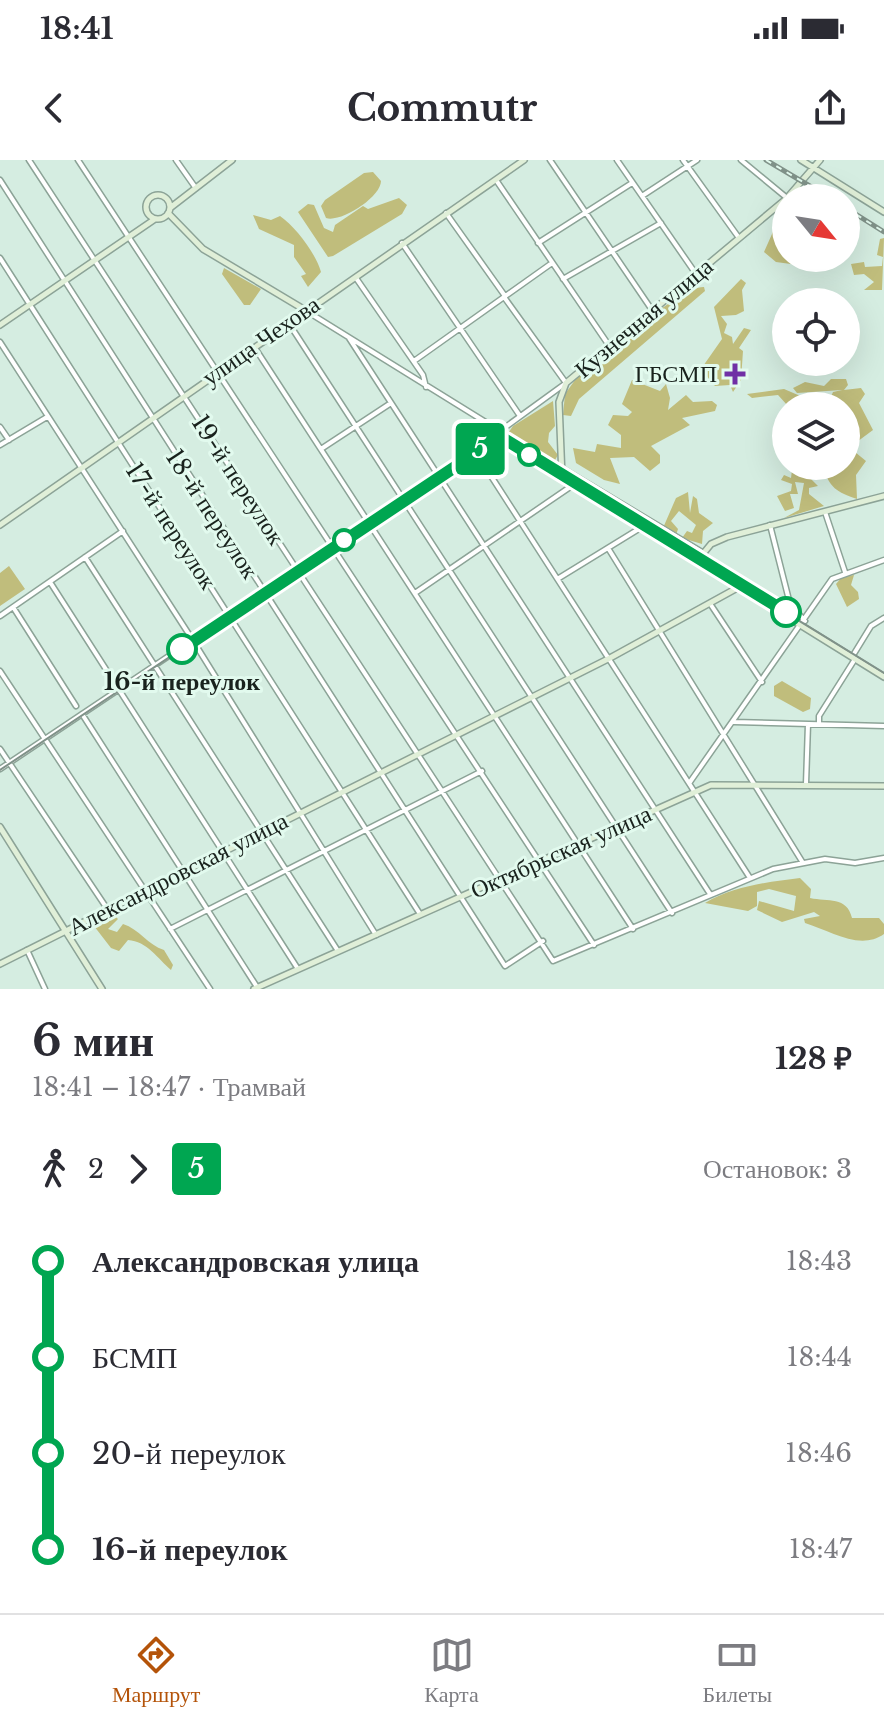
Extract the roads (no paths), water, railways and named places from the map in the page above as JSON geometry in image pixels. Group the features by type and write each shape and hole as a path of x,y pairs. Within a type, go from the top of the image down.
{"street":[{"name":"19-й переулок","path":"29,160 296,571 502,878 553,961 594,945"},
{"path":"78,160 594,945 750,878 825,859 855,863 884,858"},
{"path":"176,160 195,187"},
{"path":"0,325 142,225 168,213 179,199 232,160"},
{"name":"улица Чехова","path":"0,525 523,160"},
{"path":"550,160 652,311"},
{"path":"617,160 696,274"},
{"path":"683,160 739,238"},
{"path":"642,196 697,160"},
{"path":"741,160 772,186"},
{"path":"801,160 884,212"},
{"name":"Кузнечная улица","path":"800,184 820,160"},
{"name":"18-й переулок","path":"0,180 505,966 543,941"},
{"path":"495,180 610,347"},
{"path":"538,243 632,183"},
{"path":"142,225 148,214 146,203 152,196 158,194 167,199 179,199"},
{"path":"167,199 168,213 203,249 426,387"},
{"name":"Кузнечная улица","path":"426,387 498,430 566,383 772,210"},
{"path":"446,213 566,383 559,402 562,477 804,624 884,677"},
{"path":"148,214 155,219"},
{"path":"563,279 661,223"},
{"path":"402,243 521,417"},
{"name":"17-й переулок","path":"0,258 420,914"},
{"path":"414,361 552,263"},
{"path":"354,276 414,361 426,387"},
{"path":"288,322 619,826 672,913"},
{"path":"349,338 710,894"},
{"path":"0,342 193,640 376,935"},
{"path":"253,346 633,929"},
{"path":"547,396 554,396 559,402"},
{"path":"321,449 391,403"},
{"path":"0,445 47,417"},
{"path":"0,427 9,440"},
{"path":"0,769 475,451"},
{"path":"482,462 697,791 750,878"},
{"path":"562,468 702,552"},
{"path":"415,593 573,485"},
{"path":"698,560 702,552 727,537 884,496"},
{"path":"825,512 845,572"},
{"path":"770,525 790,604 804,624"},
{"path":"558,579 642,527"},
{"path":"0,616 123,531"},
{"path":"608,548 803,863"},
{"path":"85,557 338,951"},
{"path":"690,782 804,624 832,579 884,560"},
{"path":"50,582 298,969"},
{"name":"Александровская улица","path":"0,964 534,697 711,605 739,587"},
{"path":"711,605 762,682"},
{"path":"13,607 76,706"},
{"path":"819,724 819,716 871,626 884,618"},
{"path":"0,671 210,989"},
{"path":"82,714 256,988"},
{"path":"734,722 884,726"},
{"path":"806,784 808,724"},
{"path":"0,749 108,910"},
{"path":"170,929 482,771"},
{"name":"Октябрьская улица","path":"256,988 718,783 884,786"},
{"path":"0,827 102,989"},
{"path":"27,950 45,989"}],"tram line":[{"path":"0,770 497,439 510,443 884,673"},
{"name":"5","path":"182,649 497,439 506,440 786,612"}],"railway":[{"path":"766,160 806,184"},
{"path":"860,217 884,232"}],"place":[{"name":"ГБСМП","path":"735,374"},
{"name":"16-й переулок","path":"182,649"}]}
